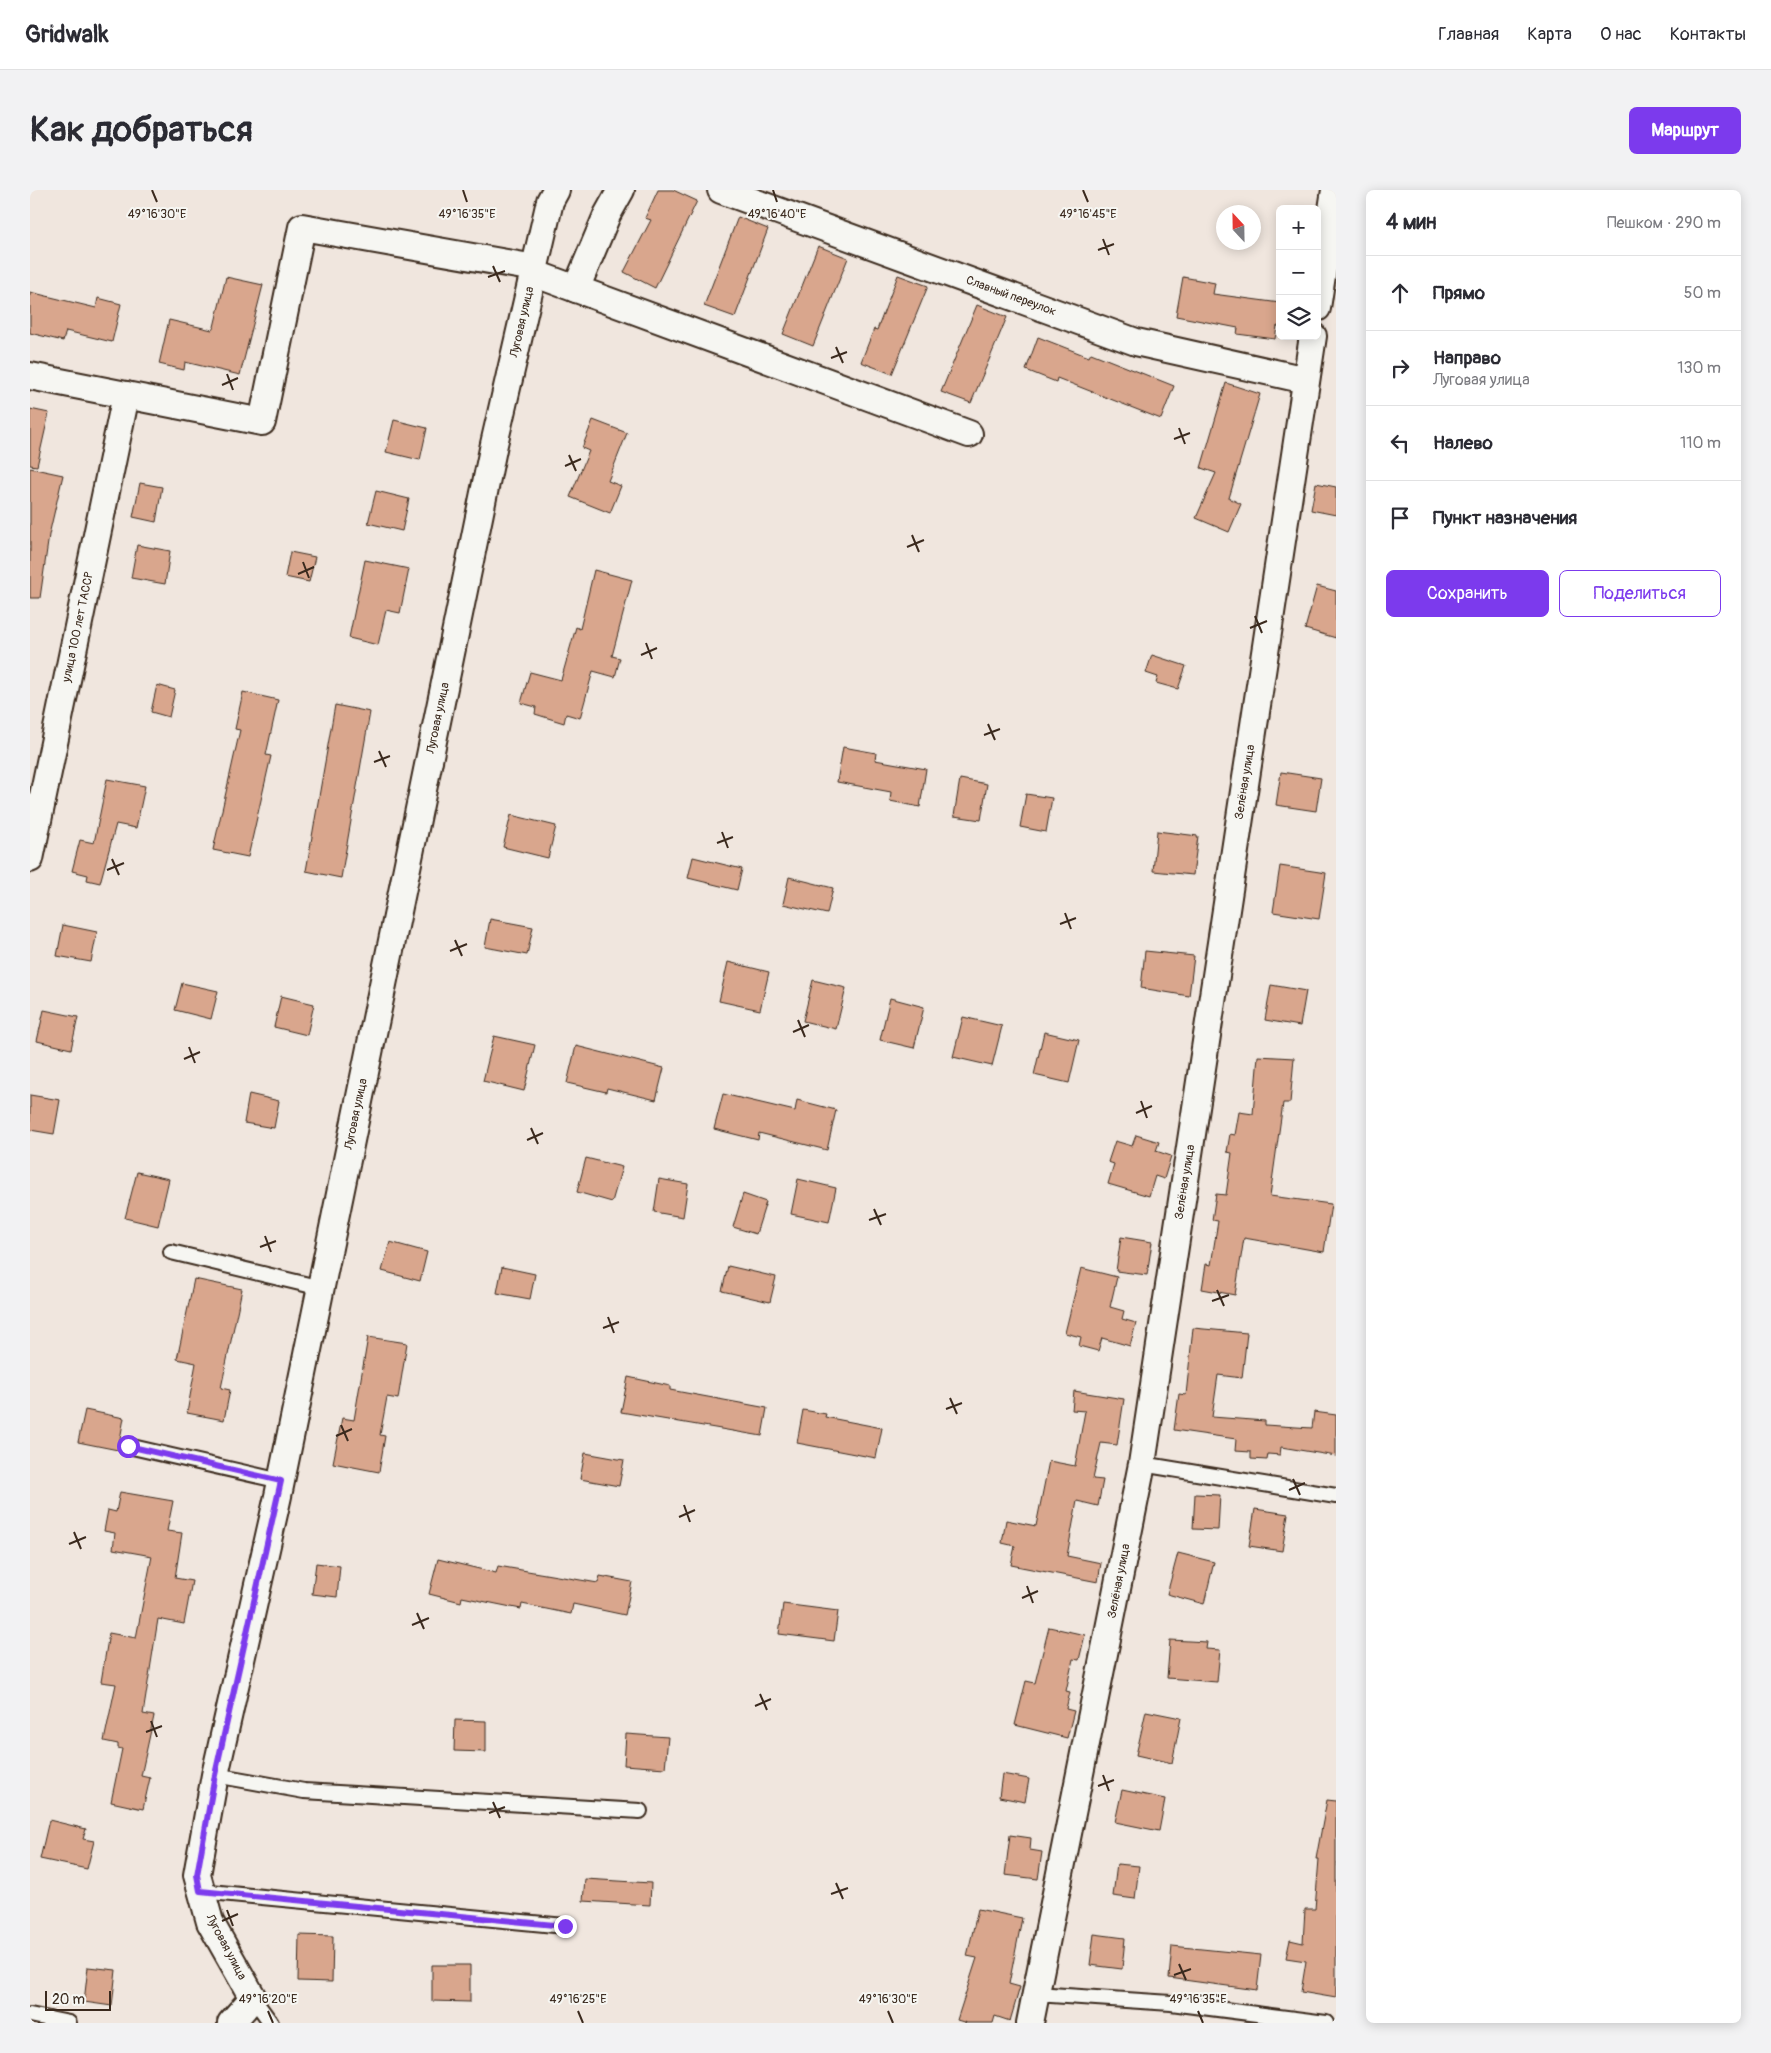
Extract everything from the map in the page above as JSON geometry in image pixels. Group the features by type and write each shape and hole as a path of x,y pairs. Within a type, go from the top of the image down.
{"street":[{"name":"Луговая улица","path":"253,1998 210,1922 197,1875 215,1775 281,1481 494,444 550,201 556,190"},
{"path":"576,289 607,215 621,190"},
{"name":"Славный переулок","path":"722,190 1136,342 1306,380"},
{"path":"1319,295 1335,190"},
{"path":"30,376 262,422 302,227 534,270 576,289 969,434"},
{"name":"Зелёная улица","path":"1030,2023 1142,1464 1312,340"},
{"name":"улица 100 лет ТАССР","path":"30,859 126,395"},
{"path":"30,805 46,784"},
{"path":"231,2023 253,1998"}],"lane":[{"path":"171,1252 321,1288"},
{"path":"128,1446 281,1481"},
{"path":"1142,1464 1336,1496"},
{"path":"215,1775 304,1791 640,1811"},
{"path":"200,1891 565,1926"},
{"path":"1036,1994 1171,2004 1326,2023"},
{"path":"253,1998 271,2023"},
{"path":"30,2014 69,2023"}],"building":[{"path":"658,190 673,190 697,201 655,288 624,272 651,220 645,218"},
{"path":"738,217 768,229 735,317 704,306"},
{"path":"818,246 848,258 813,346 783,334"},
{"path":"898,275 928,286 892,374 861,362 874,329 877,330"},
{"path":"226,277 263,285 240,375 185,362 184,370 159,364 169,320 212,330"},
{"path":"1183,277 1215,283 1213,294 1276,302 1275,339 1237,334 1238,328 1176,316"},
{"path":"30,292 96,308 98,298 121,304 112,342 66,331 63,341 30,333"},
{"path":"977,305 1007,317 971,403 941,392"},
{"path":"1038,337 1089,357 1091,353 1174,386 1161,419 1057,378 1056,382 1026,370"},
{"path":"1226,383 1260,394 1229,498 1241,504 1229,532 1196,518 1216,473 1201,468"},
{"path":"30,409 49,413 37,466 30,465"},
{"path":"394,420 427,428 420,460 386,452"},
{"path":"593,420 627,433 608,481 621,486 610,513 570,497 589,451 582,448"},
{"path":"30,468 63,475 49,535 40,598 30,598"},
{"path":"140,483 162,487 156,522 133,517"},
{"path":"1316,483 1336,487 1336,515 1311,510"},
{"path":"376,491 409,499 402,531 368,523"},
{"path":"137,545 170,551 165,584 131,578"},
{"path":"290,552 315,557 309,582 285,577"},
{"path":"365,560 409,569 400,613 386,610 378,645 349,638"},
{"path":"594,570 632,580 612,656 620,658 615,677 593,671 580,718 566,714 564,723 535,714 536,707 521,703 530,672 561,680 576,627 580,629"},
{"path":"1317,586 1336,591 1336,638 1305,629"},
{"path":"1152,655 1186,666 1178,689 1156,683 1158,677 1146,673"},
{"path":"157,685 175,690 169,717 151,712"},
{"path":"243,692 278,700 266,755 271,756 248,857 213,850 240,730 235,729"},
{"path":"335,705 370,712 341,878 306,871"},
{"path":"843,747 876,753 875,760 926,769 920,807 890,801 891,792 837,782"},
{"path":"1281,772 1321,778 1316,811 1276,805"},
{"path":"107,779 145,786 136,828 116,824 100,883 87,880 88,875 72,871 80,840 94,843"},
{"path":"960,779 987,784 981,820 954,816"},
{"path":"1026,794 1052,798 1046,832 1020,827"},
{"path":"511,815 556,826 548,858 503,847"},
{"path":"1157,831 1198,836 1193,875 1153,871"},
{"path":"693,857 742,869 737,890 688,878"},
{"path":"1280,866 1326,873 1319,919 1273,912"},
{"path":"789,877 833,888 827,914 783,904"},
{"path":"490,919 533,927 527,955 485,947"},
{"path":"63,925 97,932 91,962 57,956"},
{"path":"1145,951 1194,956 1189,996 1141,988"},
{"path":"728,962 769,972 760,1010 719,1001"},
{"path":"813,980 846,988 836,1029 803,1021"},
{"path":"182,983 218,991 211,1019 175,1010"},
{"path":"1271,985 1306,991 1300,1026 1265,1020"},
{"path":"281,996 314,1004 307,1035 274,1027"},
{"path":"890,998 924,1007 914,1048 880,1040"},
{"path":"44,1010 78,1017 71,1049 37,1041"},
{"path":"963,1017 1002,1026 992,1066 953,1057"},
{"path":"1044,1032 1079,1040 1069,1083 1034,1075"},
{"path":"494,1036 535,1045 524,1091 483,1081"},
{"path":"576,1046 664,1068 656,1100 607,1088 606,1092 567,1083"},
{"path":"1258,1056 1294,1058 1290,1103 1283,1103 1270,1196 1331,1204 1324,1252 1244,1238 1235,1295 1202,1289 1206,1264 1211,1265 1218,1221 1212,1220 1216,1194 1226,1195 1232,1153 1227,1152 1230,1134 1235,1135 1239,1112 1253,1114"},
{"path":"249,1094 279,1101 274,1128 244,1123"},
{"path":"723,1094 795,1111 797,1100 836,1110 827,1150 759,1133 758,1140 714,1129"},
{"path":"30,1095 60,1100 54,1134 30,1130"},
{"path":"1136,1135 1159,1142 1156,1151 1171,1156 1164,1179 1155,1176 1149,1196 1108,1184 1114,1164 1108,1162 1115,1141 1132,1146"},
{"path":"586,1158 622,1167 612,1202 577,1192"},
{"path":"137,1172 169,1179 158,1226 125,1218"},
{"path":"659,1179 688,1184 683,1217 654,1212"},
{"path":"798,1179 836,1188 829,1222 791,1214"},
{"path":"743,1194 766,1202 756,1234 733,1227"},
{"path":"1121,1237 1152,1242 1147,1275 1116,1271"},
{"path":"390,1242 427,1252 420,1281 382,1271"},
{"path":"728,1266 776,1277 770,1302 722,1291"},
{"path":"502,1267 535,1274 530,1299 497,1293"},
{"path":"1081,1268 1117,1277 1110,1307 1124,1311 1122,1319 1136,1323 1130,1346 1102,1338 1098,1351 1079,1346 1081,1337 1065,1333"},
{"path":"194,1279 242,1289 221,1388 230,1390 224,1420 187,1413 196,1363 177,1359"},
{"path":"1193,1328 1247,1333 1242,1378 1218,1375 1212,1417 1265,1421 1265,1425 1312,1428 1314,1412 1336,1415 1336,1456 1281,1447 1280,1455 1268,1454 1267,1460 1251,1459 1251,1452 1235,1451 1236,1439 1174,1430 1179,1394 1186,1395"},
{"path":"368,1337 407,1343 398,1399 387,1397 380,1435 385,1436 379,1472 333,1463 342,1418 354,1420"},
{"path":"628,1377 670,1386 670,1390 767,1408 762,1436 621,1412"},
{"path":"1074,1391 1124,1399 1117,1445 1101,1443 1093,1479 1103,1480 1098,1506 1077,1501 1067,1556 1101,1563 1098,1582 1011,1565 1015,1546 1002,1543 1006,1520 1036,1526 1049,1461 1075,1466 1085,1411 1072,1410"},
{"path":"85,1410 124,1418 118,1450 78,1442"},
{"path":"803,1410 826,1414 825,1417 882,1428 876,1458 797,1443"},
{"path":"585,1453 624,1460 619,1486 580,1479"},
{"path":"120,1492 173,1501 167,1531 182,1533 175,1578 192,1581 184,1624 158,1619 143,1714 154,1716 141,1776 150,1778 143,1809 111,1802 122,1749 118,1748 118,1744 104,1741 116,1684 101,1682 109,1633 136,1638 152,1556 113,1549 115,1533 104,1531 108,1510 116,1512"},
{"path":"1195,1494 1220,1495 1218,1530 1193,1529"},
{"path":"1255,1509 1288,1514 1282,1551 1249,1546"},
{"path":"1178,1553 1214,1562 1204,1604 1167,1594"},
{"path":"438,1559 496,1573 498,1566 598,1583 600,1576 632,1582 625,1615 573,1604 571,1614 522,1604 521,1609 462,1597 461,1602 429,1594"},
{"path":"316,1563 340,1566 337,1597 312,1594"},
{"path":"783,1604 838,1611 834,1641 779,1634"},
{"path":"1049,1627 1085,1635 1079,1660 1073,1659 1066,1691 1070,1692 1066,1709 1074,1711 1067,1738 1015,1725 1026,1681 1035,1683"},
{"path":"1170,1640 1207,1642 1206,1649 1220,1650 1217,1682 1167,1678"},
{"path":"1146,1711 1181,1718 1172,1763 1136,1755"},
{"path":"455,1720 486,1721 486,1752 454,1751"},
{"path":"626,1734 668,1737 665,1768 624,1765"},
{"path":"1002,1774 1029,1779 1025,1802 999,1797"},
{"path":"1122,1790 1165,1799 1159,1831 1115,1822"},
{"path":"1327,1800 1336,1801 1336,1998 1301,1992 1306,1961 1286,1958 1290,1940 1303,1943 1305,1909 1315,1909 1319,1859 1316,1859"},
{"path":"49,1820 86,1829 83,1839 94,1841 87,1869 40,1859"},
{"path":"1010,1835 1031,1838 1030,1850 1042,1852 1038,1879 1005,1875"},
{"path":"1117,1864 1139,1866 1135,1899 1113,1896"},
{"path":"585,1879 651,1883 650,1905 583,1901"},
{"path":"978,1909 1022,1918 1009,1984 1020,1987 1010,2021 995,2016 993,2023 967,2023 957,2020 977,1958 967,1956"},
{"path":"1094,1934 1125,1938 1122,1969 1090,1965"},
{"path":"299,1935 333,1936 332,1982 298,1981"},
{"path":"1172,1946 1261,1955 1257,1990 1169,1978"},
{"path":"432,1965 470,1965 470,2002 432,2001"},
{"path":"88,1967 116,1970 112,2006 84,2002"}],"route":[{"path":"128,1446 281,1481 215,1775 197,1875 200,1891 565,1926"}]}
